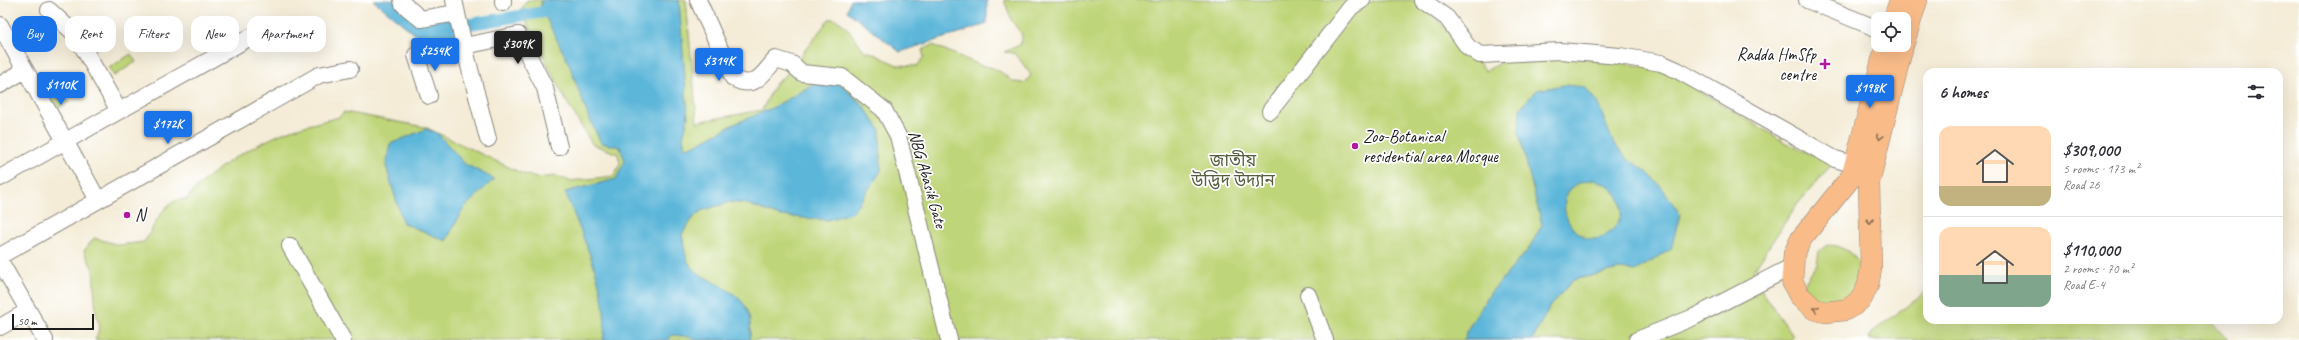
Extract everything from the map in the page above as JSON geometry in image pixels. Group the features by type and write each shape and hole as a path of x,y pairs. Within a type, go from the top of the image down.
{"main road":[{"path":"1896,12 1900,0"},
{"path":"1911,20 1917,0"},
{"path":"1885,52 1859,174 1871,269 1868,285 1862,298 1845,310 1825,312 1814,309 1799,295 1792,281 1791,267 1794,254 1801,239 1859,174 1901,52"}],"street":[{"path":"402,0 402,4 421,19 455,6 488,139"},
{"name":"NBG Abasik Gate","path":"698,0 733,78 743,84 754,83 776,59 792,64 802,73 842,77 884,110 898,136 949,340"},
{"path":"1270,111 1351,7 1362,0"},
{"path":"1422,0 1447,18 1468,47 1480,55 1560,51 1620,56 1661,63 1677,70 1859,174"},
{"path":"1807,0 1871,26"},
{"path":"49,10 76,35 119,111"},
{"path":"0,26 98,200"},
{"path":"429,96 416,55 464,44 518,35 545,88 559,147"},
{"path":"0,178 247,39"},
{"path":"0,256 319,75 350,68"},
{"path":"0,85 25,70"},
{"path":"290,246 343,340"},
{"path":"0,261 45,340"},
{"path":"1636,340 1694,317 1791,267"},
{"path":"1308,295 1325,340"},
{"path":"0,327 28,311"}],"green space":[{"name":"জাতীয় উদ্ভিদ উদ্যান","path":"527,0 686,0 697,122 762,110 775,84 786,75 829,19 834,19 845,26 866,52 870,52 897,65 917,66 924,57 922,50 933,45 982,66 995,69 1003,73 1013,82 1025,83 1031,75 1015,53 1004,52 1020,45 1022,35 1012,21 1004,0 1356,0 1366,3 1377,0 1413,0 1418,2 1461,42 1486,71 1501,62 1556,54 1663,69 1786,143 1832,164 1795,207 1753,271 1758,285 1793,336 1791,340 95,340 100,327 96,313 93,270 84,251 94,238 119,245 144,242 166,208 179,200 187,199 206,178 231,160 257,145 283,133 339,117 344,112 425,127 521,173 536,178 556,176 570,181 614,176 620,163 618,154 592,144 564,97 521,11"},
{"path":"131,54 136,62 114,76 109,68"},
{"path":"65,94 69,102 54,110 50,102"},
{"path":"1827,245 1839,247 1850,253 1855,257 1864,274 1851,296 1841,302 1815,302 1803,285 1817,265 1819,251"},
{"path":"1923,294 1923,324 2213,324 2228,340 1868,340 1871,333"}],"water":[{"path":"373,0 394,0 403,10 457,16 461,36 431,39 416,35"},
{"path":"541,0 679,0 688,118 683,138 685,148 691,147 732,125 774,107 824,80 842,85 863,105 880,130 881,171 853,212 828,220 780,216 747,204 730,202 701,211 694,217 682,234 684,248 690,266 701,275 728,290 743,303 748,312 750,322 749,340 695,340 690,337 672,335 668,340 603,340 605,322 599,284 586,245 565,192 616,179 625,161 620,147 601,143 588,116 569,64 541,8"},
{"path":"851,0 987,0 987,24 900,52 847,11"},
{"path":"1564,85 1585,87 1598,104 1613,142 1626,158 1646,171 1663,189 1680,214 1671,249 1635,271 1619,269 1573,280 1550,306 1532,340 1464,340 1469,327 1491,292 1528,250 1542,225 1519,133 1520,108 1537,90","holes":["1594,180 1602,182 1619,198 1621,206 1619,221 1614,228 1600,238 1587,238 1576,232 1568,220 1564,207 1567,195 1576,185"]},
{"path":"426,129 437,133 465,164 494,179 464,208 446,241 403,223 386,166 390,144"}],"waterway":[{"path":"452,27 563,9 588,0"}],"place":[{"name":"Radda HmSfp centre","path":"1825,64"},
{"name":"Zoo-Botanical residential area Mosque","path":"1355,146"},
{"name":"N","path":"127,215"}]}
